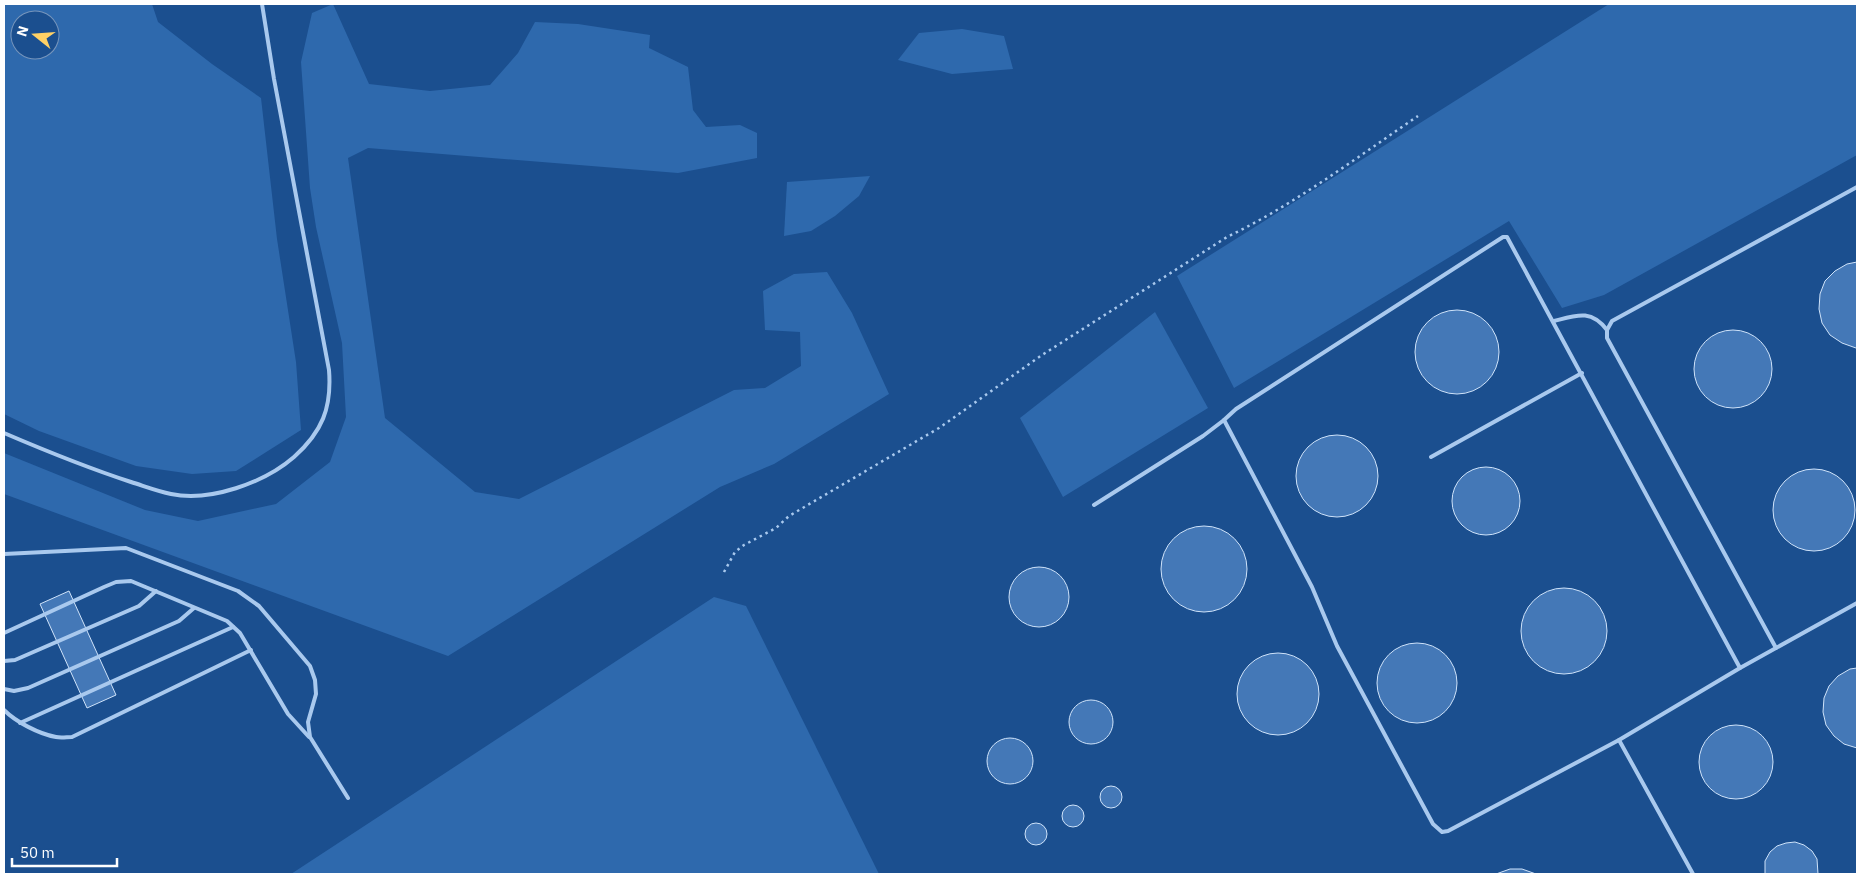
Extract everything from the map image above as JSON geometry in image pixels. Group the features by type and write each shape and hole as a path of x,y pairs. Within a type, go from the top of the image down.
{"lane":[{"path":"4,433 55,455 110,475 172,494 196,496 221,492 256,481 284,465 309,443 322,424 330,389 329,370 274,79 262,4"},
{"path":"1776,648 1607,338 1607,330 1612,321 1857,187"},
{"path":"1094,505 1224,420 1236,409 1502,237 1507,237 1513,244 1740,668"},
{"path":"1554,321 1574,316 1593,316 1607,330"},
{"path":"1431,458 1582,374"},
{"path":"1224,420 1312,587 1337,646 1433,824 1442,832 1448,831 1619,740 1740,668 1857,603"},
{"path":"4,554 126,548 238,590 259,606 310,666 315,680 316,694 308,722 310,737"},
{"path":"4,633 116,582 131,581 227,621 240,633 288,714 310,737 348,798"},
{"path":"4,661 14,660 139,606 156,591"},
{"path":"4,689 14,691 28,688 178,620 194,608"},
{"path":"20,723 233,627"},
{"path":"4,710 20,723 56,738 72,737 251,650"},
{"path":"1619,740 1693,874"}],"path":[{"path":"724,572 735,552 744,545 776,528 789,516 939,428 1042,355 1227,237 1252,225 1307,191 1418,116"}],"shaded area":[{"path":"4,4 152,4 158,22 212,64 261,98 277,239 296,362 301,430 236,471 192,474 136,466 39,431 4,414"},
{"path":"333,4 369,84 430,91 490,85 518,53 535,22 578,24 650,35 649,48 688,67 693,110 706,127 740,125 757,133 757,158 678,173 368,148 348,158 385,418 475,492 519,499 734,390 765,388 801,366 800,332 765,330 763,291 794,274 827,272 852,313 889,394 774,464 720,487 448,656 4,494 4,453 145,510 198,521 276,504 330,462 346,417 342,343 316,227 310,188 301,62 312,13"},
{"path":"1609,4 1857,4 1857,155 1604,295 1562,308 1509,221 1234,388 1177,276"},
{"path":"962,29 1004,36 1013,69 952,74 898,60 919,33"},
{"path":"870,176 859,196 835,216 811,231 784,236 787,182"},
{"path":"1155,312 1208,408 1063,497 1020,418"},
{"path":"714,597 746,606 879,874 291,874"}],"building":[{"path":"1857,262 1856,348 1842,343 1830,335 1822,323 1819,309 1820,294 1825,281 1835,271 1847,264"},
{"path":"1457,310 1480,317 1492,329 1499,352 1492,375 1480,387 1457,394 1434,387 1422,375 1415,352 1422,329 1434,317"},
{"path":"1733,330 1748,333 1765,347 1769,354 1772,369 1769,384 1755,401 1748,405 1733,408 1718,405 1701,391 1697,384 1694,369 1697,354 1711,337 1718,333"},
{"path":"1337,435 1353,439 1366,447 1374,460 1378,476 1374,492 1366,505 1353,513 1337,517 1321,513 1308,505 1300,492 1296,476 1300,460 1308,447 1321,439"},
{"path":"1479,467 1493,467 1505,472 1515,482 1520,494 1520,508 1515,520 1505,530 1493,535 1479,535 1467,530 1457,520 1452,508 1452,494 1457,482 1467,472"},
{"path":"1814,469 1830,472 1843,481 1852,494 1855,510 1852,526 1843,539 1830,548 1814,551 1798,548 1785,539 1776,526 1773,510 1776,494 1785,481 1798,472"},
{"path":"1204,526 1220,530 1234,539 1243,553 1247,569 1243,585 1234,599 1220,608 1204,612 1188,608 1174,599 1165,585 1161,569 1165,553 1174,539 1188,530"},
{"path":"1033,567 1045,567 1056,572 1064,580 1069,591 1067,609 1056,622 1045,627 1033,627 1022,622 1014,614 1009,603 1009,591 1014,580 1022,572"},
{"path":"1564,588 1580,591 1588,595 1600,607 1604,615 1607,631 1604,647 1600,655 1588,667 1580,671 1564,674 1548,671 1540,667 1528,655 1524,647 1521,631 1524,615 1528,607 1540,595 1548,591"},
{"path":"69,591 116,695 87,708 40,604"},
{"path":"1417,643 1432,646 1445,655 1454,668 1457,683 1454,698 1445,711 1432,720 1417,723 1402,720 1389,711 1380,698 1377,683 1380,668 1389,655 1402,646"},
{"path":"1270,653 1286,653 1301,660 1312,671 1319,686 1316,710 1307,723 1286,735 1270,735 1255,728 1244,717 1237,702 1237,686 1244,671 1255,660"},
{"path":"1857,668 1857,748 1844,744 1834,736 1826,725 1823,712 1824,698 1829,686 1838,676 1850,669"},
{"path":"1095,700 1107,706 1112,713 1112,731 1107,738 1100,743 1087,744 1075,738 1070,731 1069,718 1075,706 1082,701"},
{"path":"1736,725 1750,728 1762,736 1770,748 1773,762 1770,776 1762,788 1750,796 1736,799 1722,796 1710,788 1702,776 1699,762 1702,748 1710,736 1722,728"},
{"path":"1010,738 1023,742 1029,748 1033,761 1029,774 1023,780 1010,784 997,780 991,774 987,761 991,748 997,742"},
{"path":"1111,786 1119,789 1122,797 1119,805 1111,808 1103,805 1100,797 1103,789"},
{"path":"1073,805 1081,808 1084,816 1081,824 1073,827 1065,824 1062,816 1065,808"},
{"path":"1036,823 1044,826 1047,834 1044,842 1036,845 1028,842 1025,834 1028,826"},
{"path":"1795,842 1804,845 1812,851 1817,859 1818,874 1765,874 1765,861 1770,852 1777,846"},
{"path":"1510,869 1522,869 1536,874 1496,874"}]}
